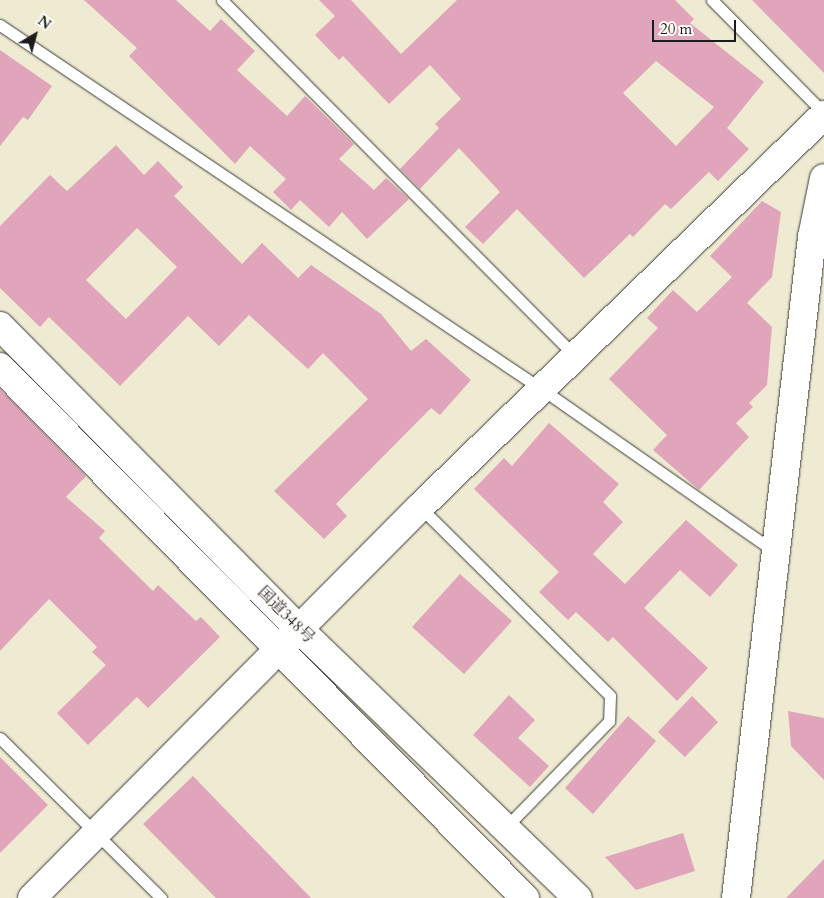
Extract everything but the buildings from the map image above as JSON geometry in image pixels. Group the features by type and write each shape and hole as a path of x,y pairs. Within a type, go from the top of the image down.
{"main road":[{"path":"32,898 420,507 543,390 824,114"},
{"path":"736,898 812,237 824,178"},
{"name":"国道348号","path":"0,326 298,628 578,898"},
{"name":"国道348号","path":"0,367 525,898"},
{"path":"720,898 741,863"}],"lane":[{"path":"222,0 576,357"},
{"path":"712,0 824,114"},
{"path":"0,26 543,390 775,552"},
{"path":"420,507 610,696 609,721 505,828"},
{"path":"0,738 161,898"}]}
